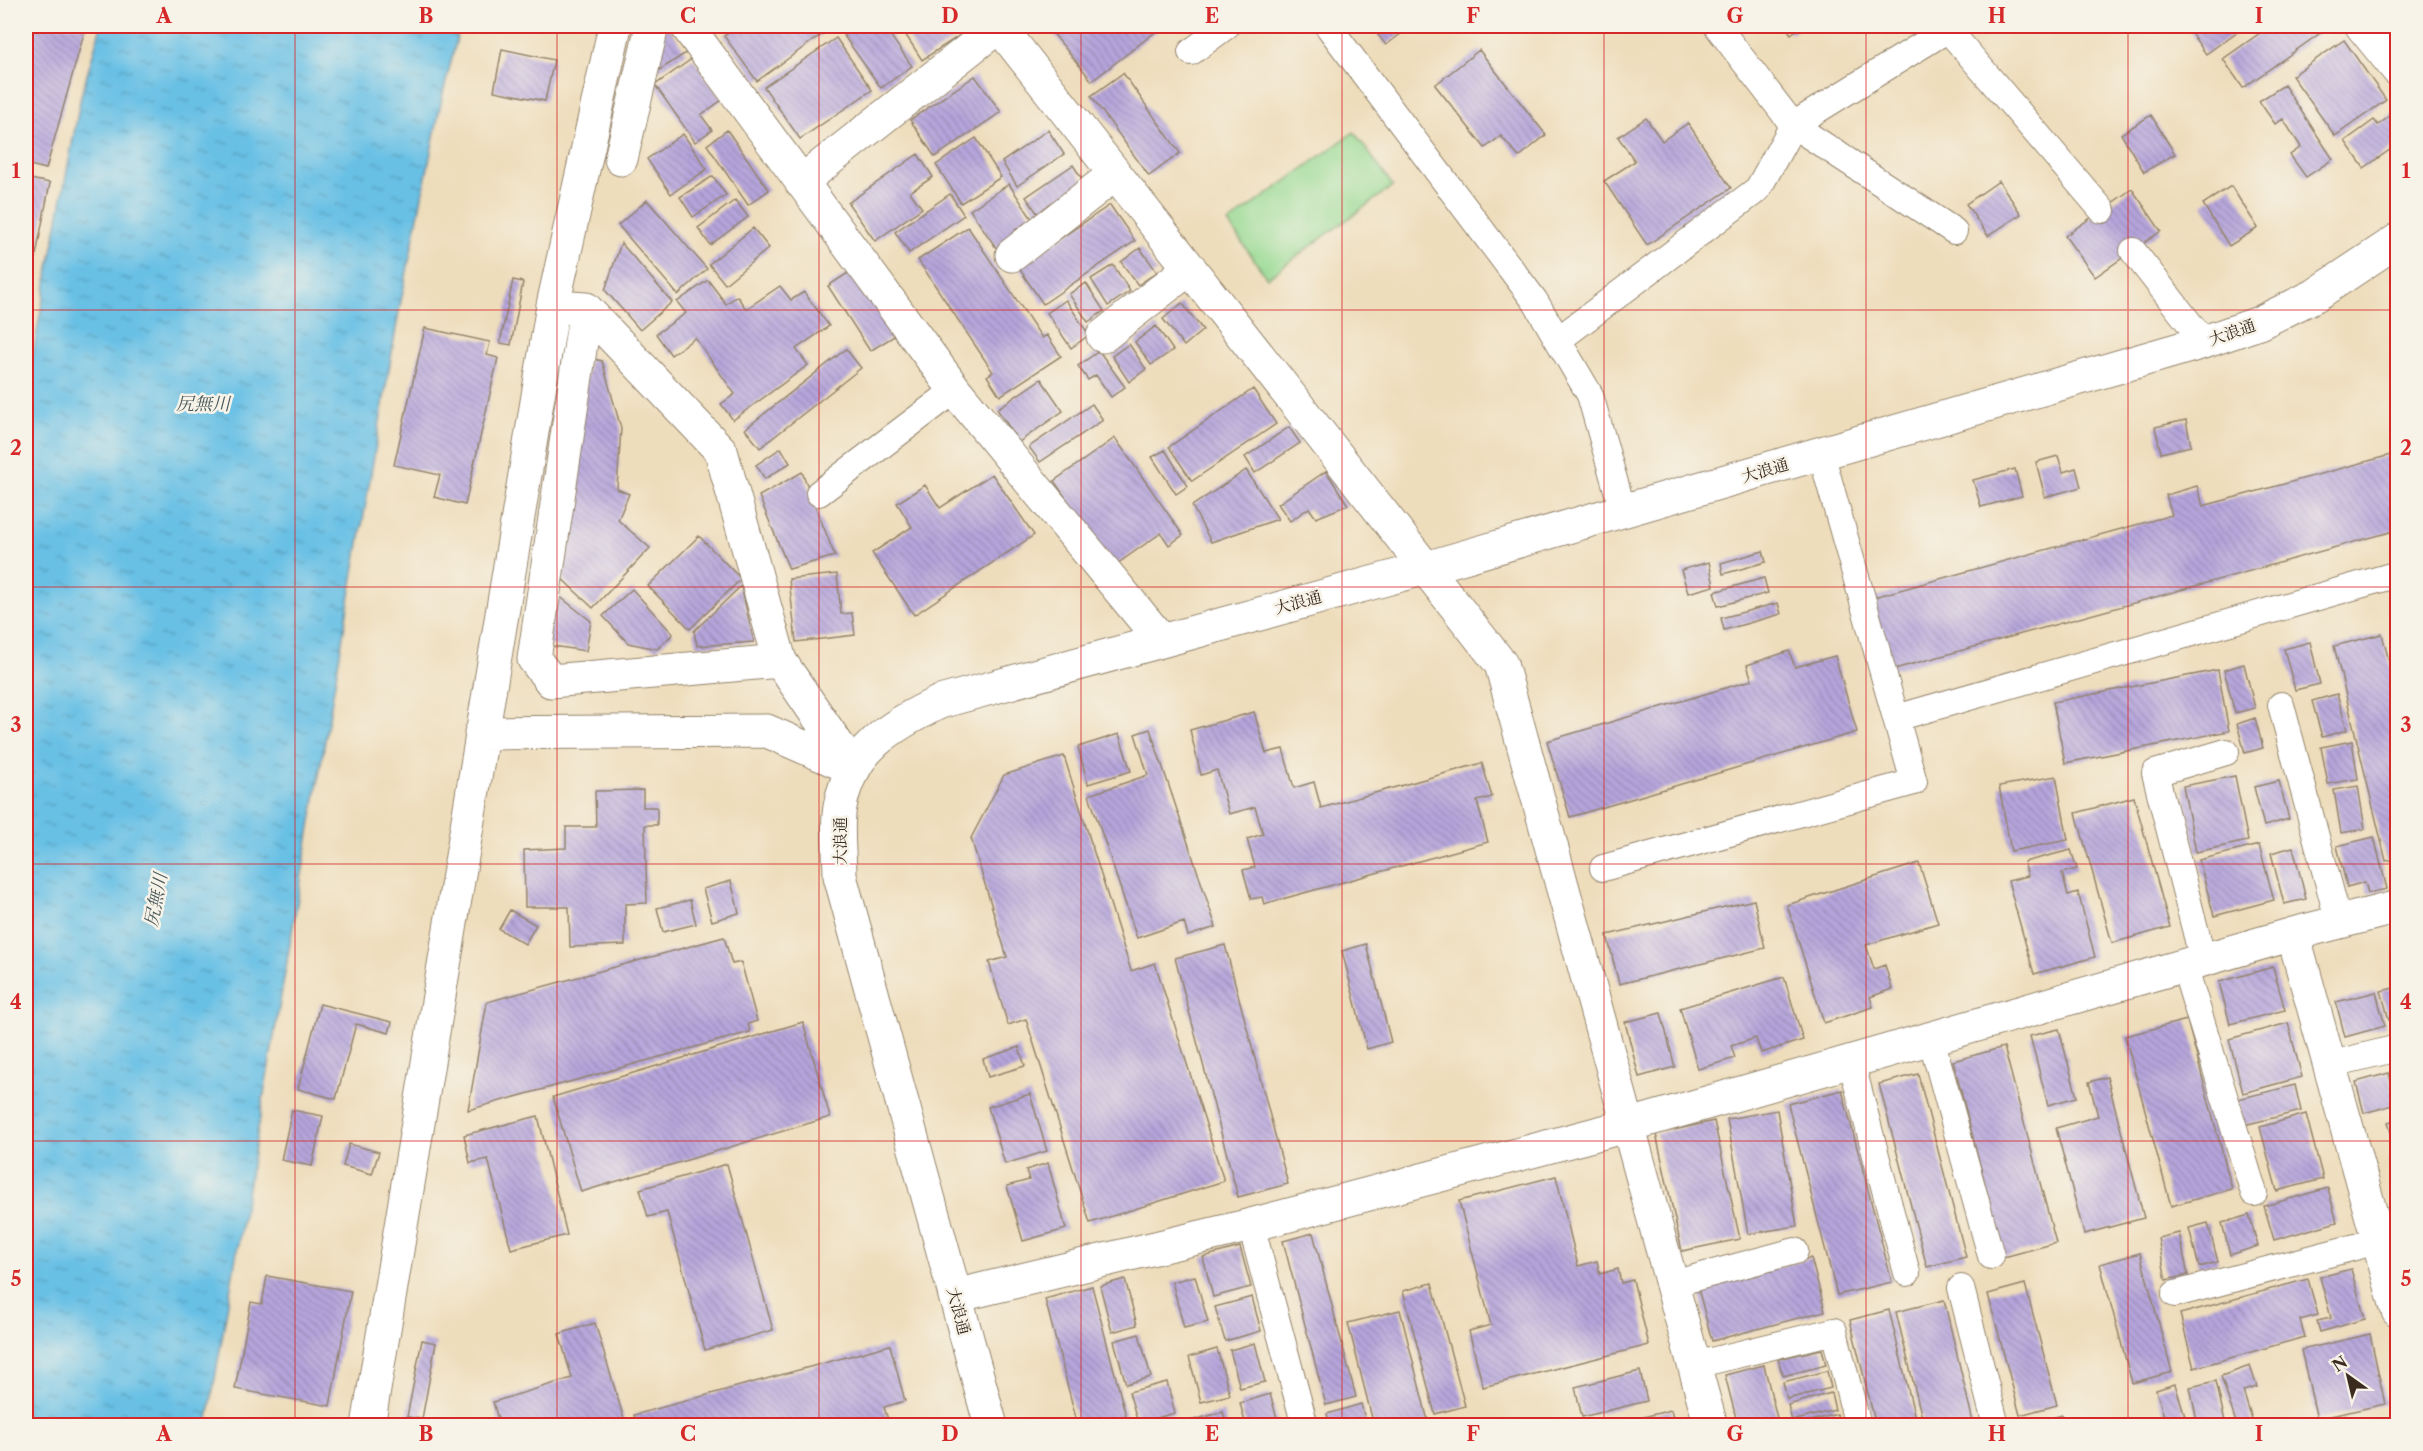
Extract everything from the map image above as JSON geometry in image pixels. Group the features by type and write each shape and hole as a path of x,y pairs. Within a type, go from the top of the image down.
{"street":[{"path":"368,1425 553,305 615,26"},
{"path":"621,159 652,26"},
{"path":"687,26 955,390 1161,640"},
{"path":"801,182 999,26 1501,664 1711,1425"},
{"path":"2362,26 2397,70"},
{"path":"1012,255 1115,174"},
{"name":"大浪通","path":"991,1425 840,876 840,807 854,769 874,740 907,718 940,702 1426,568 2204,342 2259,323 2314,296 2397,240"},
{"path":"1103,336 1190,268"},
{"path":"553,305 586,309 721,451 780,661 854,769"},
{"path":"586,309 534,659 551,681 780,661"},
{"path":"481,733 767,731 854,769"},
{"path":"955,1296 1251,1225 1630,1125 2293,934 2397,907"},
{"path":"2293,934 2397,1311"}],"lane":[{"path":"1191,52 1226,26"},
{"path":"1328,26 1535,301 1590,395 1623,511"},
{"path":"1717,26 1794,125 1954,231"},
{"path":"1558,340 1758,189 1794,125 1949,27 2102,210"},
{"path":"2133,251 2204,342"},
{"path":"819,493 955,390"},
{"path":"1604,868 1914,782 1821,453"},
{"path":"1896,718 2397,574"},
{"path":"2280,705 2338,924"},
{"path":"2226,752 2156,773 2194,963 2254,1192"},
{"path":"1931,1038 1991,1256"},
{"path":"2328,1065 2397,1048"},
{"path":"1851,1061 1907,1273"},
{"path":"1251,1225 1305,1425"},
{"path":"2175,1294 2378,1241"},
{"path":"1672,1284 1796,1251"},
{"path":"1961,1288 1996,1425"},
{"path":"1695,1365 1834,1331 1858,1425"}],"green space":[{"path":"1354,132 1393,186 1267,278 1228,223"}],"water":[{"name":"尻無川","path":"101,26 460,26 442,97 399,311 207,1425 26,1425 26,391 81,96"}],"building":[{"path":"31,26 86,26 46,169 26,164 26,45"},
{"path":"738,26 826,26 829,29 757,81 724,36"},
{"path":"837,26 892,26 896,31 890,35 912,66 881,88"},
{"path":"900,26 964,26 962,34 922,60"},
{"path":"1047,26 1163,26 1092,81"},
{"path":"1371,26 1411,26 1386,45"},
{"path":"1785,26 1802,26 1791,34"},
{"path":"2186,26 2238,26 2241,29 2206,54"},
{"path":"2270,26 2330,26 2243,88 2223,59"},
{"path":"669,27 686,53 655,73 661,32"},
{"path":"836,38 872,90 800,139 764,87"},
{"path":"2344,40 2386,100 2335,136 2292,76"},
{"path":"502,49 554,60 545,101 494,91"},
{"path":"1479,50 1546,135 1519,157 1501,136 1485,148 1435,85"},
{"path":"693,58 722,100 701,115 712,130 695,142 655,85"},
{"path":"1123,73 1180,153 1149,176 1091,96"},
{"path":"975,76 1001,112 935,157 910,120"},
{"path":"2284,85 2333,159 2306,177 2290,155 2301,147 2283,119 2275,124 2259,101"},
{"path":"2398,110 2398,144 2364,168 2345,141 2374,120 2378,125"},
{"path":"2151,115 2175,154 2144,172 2121,134"},
{"path":"1646,118 1662,141 1688,123 1731,188 1647,245 1604,181 1635,161 1618,137"},
{"path":"727,130 769,190 748,205 707,145"},
{"path":"1048,130 1064,154 1017,186 1002,162"},
{"path":"683,134 707,169 671,194 647,159"},
{"path":"976,138 1001,177 961,203 936,165"},
{"path":"918,154 933,177 910,192 922,208 875,241 848,203"},
{"path":"1073,165 1088,188 1042,220 1026,197"},
{"path":"713,176 726,195 693,217 680,197"},
{"path":"26,178 50,183 27,302 26,302"},
{"path":"1999,181 2021,214 1988,236 1966,204"},
{"path":"1009,184 1032,219 1015,230 1020,238 999,252 970,210"},
{"path":"2231,186 2258,228 2229,246 2203,204"},
{"path":"2132,189 2161,231 2095,277 2065,236"},
{"path":"950,194 964,215 909,253 895,232"},
{"path":"647,200 707,269 678,295 618,225"},
{"path":"735,200 748,217 710,245 698,228"},
{"path":"1110,205 1135,241 1043,304 1018,267"},
{"path":"968,227 1042,338 1047,335 1061,356 1000,396 987,376 993,372 918,260"},
{"path":"753,228 769,248 725,284 709,264"},
{"path":"621,243 672,302 640,330 605,290"},
{"path":"1140,248 1157,272 1138,285 1121,262"},
{"path":"1113,265 1130,291 1108,306 1091,279"},
{"path":"854,269 896,335 870,351 828,286"},
{"path":"513,280 523,282 511,345 500,343"},
{"path":"708,280 726,304 737,296 746,309 780,286 791,300 804,292 829,326 796,349 808,365 733,420 721,404 735,394 695,338 671,355 656,334 686,313 677,302"},
{"path":"1086,283 1104,311 1088,322 1069,294"},
{"path":"1066,300 1089,335 1071,348 1047,313"},
{"path":"1182,303 1203,330 1184,346 1163,319"},
{"path":"1156,326 1173,350 1151,365 1135,342"},
{"path":"425,328 490,342 487,355 498,358 465,505 434,497 440,475 394,465"},
{"path":"1129,344 1146,369 1129,382 1112,356"},
{"path":"846,349 861,368 760,448 745,429"},
{"path":"1099,351 1125,387 1111,397 1096,375 1088,380 1078,366"},
{"path":"589,358 602,361 621,428 617,489 629,494 618,520 650,548 593,608 558,575"},
{"path":"1041,379 1063,411 1019,442 997,409"},
{"path":"1253,389 1276,424 1192,481 1169,447"},
{"path":"1092,404 1103,420 1040,462 1029,447"},
{"path":"2186,420 2191,446 2161,453 2155,427"},
{"path":"1289,427 1300,443 1255,473 1245,457"},
{"path":"1115,438 1183,535 1169,545 1161,533 1114,566 1054,481"},
{"path":"781,448 790,463 765,479 756,465"},
{"path":"1165,450 1188,486 1176,494 1152,457"},
{"path":"2398,453 2398,530 1887,671 1867,599 2172,515 2166,495 2197,486 2203,506"},
{"path":"2058,456 2063,472 2076,468 2081,487 2045,497 2036,462"},
{"path":"2015,469 2022,496 1981,507 1973,480"},
{"path":"1246,470 1278,519 1211,542 1192,506"},
{"path":"1326,471 1348,505 1316,518 1309,508 1290,521 1278,504"},
{"path":"802,472 835,556 789,569 759,496"},
{"path":"992,474 1034,535 914,615 872,553 912,527 897,503 925,485 940,508"},
{"path":"699,536 741,579 690,629 648,586"},
{"path":"1763,551 1766,562 1723,574 1721,563"},
{"path":"1709,562 1714,586 1688,593 1681,570"},
{"path":"837,574 841,614 852,613 855,635 796,642 789,579"},
{"path":"1764,578 1768,593 1718,606 1714,592"},
{"path":"741,586 754,642 697,646 694,631"},
{"path":"632,589 673,634 657,649 628,643 603,616"},
{"path":"554,592 591,621 586,651 546,645"},
{"path":"1778,603 1781,614 1724,630 1721,618"},
{"path":"2382,634 2398,696 2398,859 2386,861 2334,646"},
{"path":"2310,642 2320,684 2295,690 2284,649"},
{"path":"1789,651 1795,667 1835,656 1857,732 1570,817 1547,741 1752,680 1747,665"},
{"path":"2244,664 2255,708 2235,713 2224,670"},
{"path":"2218,670 2229,731 2065,763 2053,702"},
{"path":"2337,694 2347,730 2322,737 2312,701"},
{"path":"1254,712 1266,753 1283,749 1294,788 1314,782 1321,808 1482,763 1492,797 1477,801 1488,842 1264,904 1262,897 1251,899 1243,870 1255,867 1247,839 1263,834 1255,807 1229,814 1217,770 1201,775 1190,730"},
{"path":"2255,718 2263,748 2245,753 2237,724"},
{"path":"1150,729 1216,927 1188,936 1184,922 1137,938 1089,795 1148,775 1135,734"},
{"path":"1119,734 1131,771 1088,784 1078,747"},
{"path":"2352,741 2358,779 2328,784 2321,747"},
{"path":"1064,756 1131,971 1155,963 1224,1181 1090,1223 1026,1019 1008,1025 989,962 1007,957 971,838 1004,775"},
{"path":"2056,776 2068,840 2011,851 1999,786"},
{"path":"2235,776 2248,841 2196,852 2183,786"},
{"path":"2279,781 2289,819 2264,826 2254,787"},
{"path":"2358,786 2365,829 2341,833 2334,790"},
{"path":"643,790 643,807 657,807 657,825 645,825 647,903 625,904 625,945 570,947 569,907 525,907 524,850 566,848 566,827 596,827 595,791"},
{"path":"2134,797 2170,927 2112,943 2076,813"},
{"path":"2374,837 2387,889 2368,893 2365,882 2347,887 2337,846"},
{"path":"2259,845 2274,900 2214,916 2199,860"},
{"path":"2293,847 2306,899 2284,904 2271,853"},
{"path":"2071,850 2077,869 2062,873 2068,895 2078,892 2095,957 2034,974 2008,881 2028,876 2024,862"},
{"path":"1919,863 1938,923 1866,945 1874,969 1885,965 1892,989 1870,997 1873,1007 1824,1023 1787,905"},
{"path":"731,881 739,913 712,921 703,889"},
{"path":"690,900 696,924 663,932 657,908"},
{"path":"1754,900 1765,948 1619,984 1607,935"},
{"path":"510,910 536,925 525,944 499,929"},
{"path":"724,937 732,964 741,962 757,1021 748,1024 750,1032 468,1110 487,1002"},
{"path":"1366,944 1391,1042 1367,1049 1342,951"},
{"path":"1225,945 1288,1184 1238,1197 1175,958"},
{"path":"2273,967 2285,1010 2230,1024 2219,982"},
{"path":"1784,977 1803,1040 1761,1053 1756,1038 1731,1046 1735,1058 1698,1069 1680,1008"},
{"path":"2398,987 2398,1018 2389,1020 2381,991"},
{"path":"2376,992 2385,1026 2345,1037 2336,1002"},
{"path":"320,1004 392,1022 389,1033 356,1024 336,1099 298,1089"},
{"path":"1661,1013 1675,1067 1639,1077 1625,1022"},
{"path":"2187,1020 2232,1189 2171,1206 2125,1036"},
{"path":"803,1022 830,1117 581,1192 553,1097"},
{"path":"2288,1023 2302,1077 2243,1093 2229,1039"},
{"path":"2059,1029 2077,1097 2048,1105 2030,1036"},
{"path":"1019,1047 1025,1066 988,1077 983,1059"},
{"path":"2004,1047 2056,1243 2004,1257 1953,1061"},
{"path":"2389,1073 2397,1104 2364,1113 2356,1082"},
{"path":"1918,1074 1966,1257 1927,1267 1879,1084"},
{"path":"2107,1077 2144,1218 2084,1234 2056,1128 2098,1116 2089,1082"},
{"path":"2295,1085 2301,1111 2244,1125 2238,1099"},
{"path":"1842,1090 1892,1282 1837,1295 1788,1104"},
{"path":"1030,1094 1047,1151 1005,1164 988,1107"},
{"path":"292,1110 323,1116 312,1166 281,1160"},
{"path":"1777,1110 1797,1226 1748,1234 1727,1119"},
{"path":"2306,1114 2323,1179 2277,1191 2260,1127"},
{"path":"538,1116 567,1235 511,1249 488,1159 470,1163 464,1135"},
{"path":"2398,1119 2398,1146 2395,1147 2388,1122"},
{"path":"1714,1121 1740,1239 1682,1251 1656,1134"},
{"path":"349,1144 379,1152 372,1174 343,1166"},
{"path":"2398,1158 2398,1194 2397,1194 2389,1160"},
{"path":"1048,1163 1066,1229 1023,1241 1007,1186 1029,1180 1026,1170"},
{"path":"727,1164 773,1330 705,1350 667,1212 648,1217 640,1189"},
{"path":"1556,1176 1578,1266 1597,1261 1600,1274 1618,1269 1621,1283 1633,1280 1649,1345 1483,1387 1469,1331 1491,1325 1459,1201"},
{"path":"2328,1188 2337,1222 2274,1240 2264,1206"},
{"path":"2249,1215 2258,1246 2230,1255 2222,1223"},
{"path":"2208,1223 2218,1262 2199,1267 2189,1228"},
{"path":"1313,1233 1356,1397 1326,1405 1283,1241"},
{"path":"2179,1233 2188,1275 2166,1280 2158,1238"},
{"path":"1240,1247 1251,1287 1213,1297 1203,1257"},
{"path":"2140,1253 2172,1372 2132,1383 2100,1264"},
{"path":"1811,1258 1825,1311 1712,1341 1698,1288"},
{"path":"2351,1269 2365,1319 2320,1332 2317,1321 2331,1318 2320,1277"},
{"path":"267,1276 351,1291 330,1406 235,1389 251,1302 262,1304"},
{"path":"1195,1276 1208,1322 1184,1328 1172,1282"},
{"path":"1125,1279 1137,1325 1112,1332 1100,1286"},
{"path":"2308,1279 2318,1315 2300,1320 2305,1337 2194,1368 2180,1314"},
{"path":"1432,1283 1465,1406 1435,1414 1403,1291"},
{"path":"2025,1284 2057,1405 2020,1415 1988,1294"},
{"path":"1092,1286 1127,1420 1106,1426 1078,1426 1045,1299"},
{"path":"1252,1297 1261,1331 1225,1341 1215,1307"},
{"path":"1944,1300 1974,1426 1924,1426 1896,1312"},
{"path":"1400,1310 1428,1421 1412,1426 1374,1426 1348,1323"},
{"path":"1889,1310 1917,1426 1876,1426 1850,1320"},
{"path":"595,1323 624,1419 601,1426 500,1426 493,1402 572,1378 559,1334"},
{"path":"1139,1334 1151,1377 1126,1384 1114,1341"},
{"path":"2370,1334 2385,1404 2317,1419 2301,1350"},
{"path":"422,1340 436,1343 422,1419 407,1417"},
{"path":"1255,1343 1265,1382 1240,1388 1230,1350"},
{"path":"890,1345 905,1401 884,1407 890,1426 637,1426 634,1415"},
{"path":"1217,1349 1230,1395 1201,1402 1189,1357"},
{"path":"1822,1349 1826,1365 1783,1376 1778,1359"},
{"path":"1764,1365 1779,1426 1738,1426 1725,1375"},
{"path":"2250,1366 2257,1387 2243,1391 2254,1426 2237,1426 2221,1376"},
{"path":"1640,1371 1647,1401 1582,1417 1575,1387"},
{"path":"1827,1371 1831,1388 1787,1399 1783,1382"},
{"path":"2216,1381 2226,1426 2198,1426 2190,1387"},
{"path":"1167,1382 1175,1413 1138,1423 1129,1392"},
{"path":"2175,1384 2188,1426 2167,1426 2156,1390"},
{"path":"1831,1393 1835,1410 1792,1421 1788,1405"},
{"path":"1270,1394 1279,1425 1246,1426 1240,1403"},
{"path":"1361,1404 1367,1426 1330,1426 1327,1414"},
{"path":"1671,1410 1675,1426 1612,1426 1612,1425"},
{"path":"1223,1412 1227,1426 1175,1426 1175,1425"},
{"path":"1837,1414 1840,1426 1795,1426 1795,1425"},
{"path":"2062,1415 2065,1426 2029,1426 2029,1425"}]}
